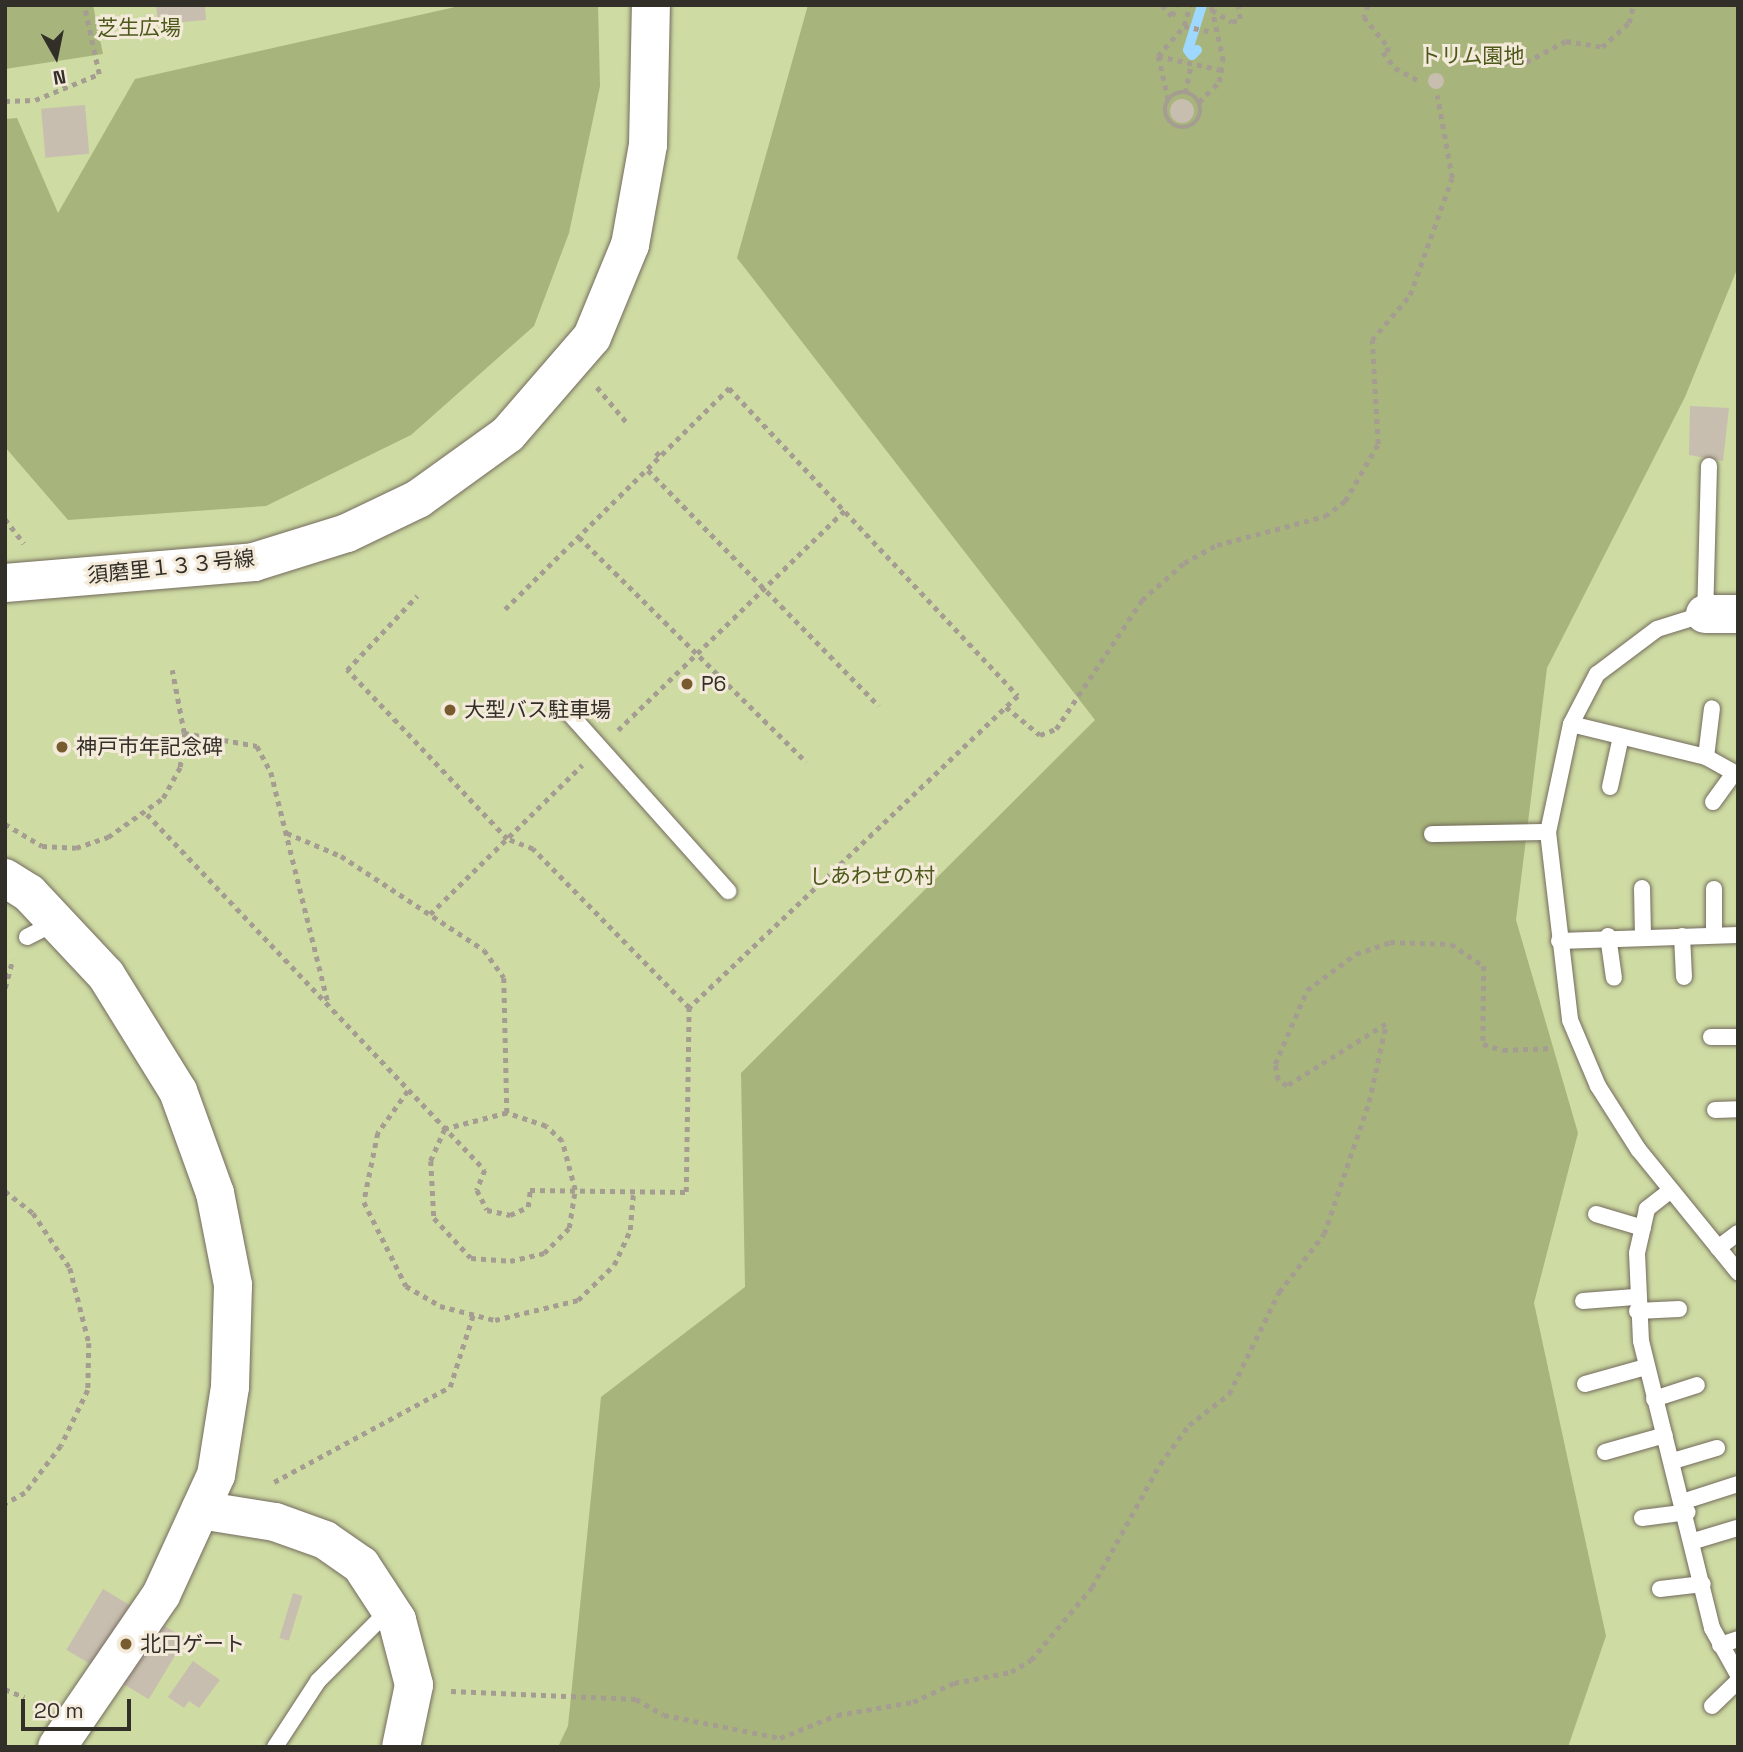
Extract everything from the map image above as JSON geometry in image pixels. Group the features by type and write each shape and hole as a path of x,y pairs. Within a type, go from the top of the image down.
{"street":[{"name":"須磨里１３３号線","path":"5,583 254,562 346,533 418,499 508,434 592,337 630,245 648,145 651,5"},
{"path":"5,877 42,930 106,975 178,1090 215,1193 233,1285 230,1387 216,1475 161,1595 57,1747"},
{"path":"200,1510 275,1522 325,1540 361,1565 390,1609 414,1685 401,1747"}],"lane":[{"path":"1710,466 1722,614 1657,629 1597,674 1571,724 1548,832 1570,1020 1605,1096 1671,1189 1738,1272"},
{"path":"1706,757 1712,708"},
{"path":"569,713 728,891"},
{"path":"1571,724 1620,741 1706,757 1736,774 1713,802"},
{"path":"1610,787 1620,741"},
{"path":"1432,834 1548,832"},
{"path":"1642,888 1643,936"},
{"path":"1714,889 1714,935"},
{"path":"1559,942 1608,936 1738,935"},
{"path":"1608,936 1614,978"},
{"path":"1682,936 1685,977"},
{"path":"1711,1037 1738,1037"},
{"path":"1715,1110 1738,1109"},
{"path":"1671,1189 1647,1209 1636,1304 1646,1367 1687,1506 1703,1584 1720,1645 1738,1675"},
{"path":"1596,1214 1643,1228"},
{"path":"1718,1248 1738,1233"},
{"path":"1583,1301 1679,1308"},
{"path":"1586,1384 1646,1367"},
{"path":"1654,1399 1697,1385"},
{"path":"1605,1452 1665,1435"},
{"path":"1673,1461 1717,1448"},
{"path":"1642,1518 1687,1506 1738,1484"},
{"path":"1694,1541 1737,1528"},
{"path":"1660,1589 1703,1584"},
{"path":"275,1747 318,1681 390,1609"},
{"path":"1720,1645 1738,1639"},
{"path":"1712,1706 1738,1681"}],"path":[{"path":"5,101 35,100 99,74 84,5"},
{"path":"1162,5 1172,16 1176,5"},
{"path":"1158,57 1184,26 1190,5"},
{"path":"1211,8 1232,22 1240,19 1238,5"},
{"path":"1368,5 1364,17 1390,49 1383,52 1395,68 1418,80"},
{"path":"1483,63 1526,62 1566,41 1602,47 1629,23 1633,5"},
{"path":"1199,102 1212,93 1221,70 1212,33 1211,8"},
{"path":"1184,26 1212,33"},
{"path":"1158,57 1221,70"},
{"path":"1158,57 1168,100 1168,121 1184,128 1198,118 1199,102"},
{"path":"1185,93 1191,65"},
{"path":"1168,100 1185,93"},
{"path":"1185,93 1199,102"},
{"path":"1006,706 1040,735 1056,729 1142,600 1184,563 1217,545 1325,516 1345,501 1377,444 1372,340 1410,295 1452,178 1437,95"},
{"path":"594,384 628,424"},
{"path":"505,609 729,388 1018,696 689,1008"},
{"path":"656,452 661,457"},
{"path":"648,470 878,706"},
{"path":"430,914 845,510"},
{"path":"5,519 26,546"},
{"path":"579,537 806,762"},
{"path":"146,814 485,1170 477,1190 487,1210 510,1215 528,1207 530,1190 686,1192 689,1008 534,849 507,839 347,670 417,596"},
{"path":"5,824 42,846 76,848 146,814 180,767 184,733 172,670"},
{"path":"184,733 257,746 271,772 329,1009"},
{"path":"286,833 341,856 484,950 504,978 507,1113"},
{"path":"443,1690 636,1699 664,1715 780,1738 837,1714 913,1702 954,1683 1011,1672 1031,1660 1092,1587 1160,1464 1189,1425 1235,1386 1279,1292 1324,1234 1369,1102 1386,1024 1287,1086 1278,1080 1275,1064 1307,990 1356,954 1390,942 1451,944 1484,966 1483,1044 1503,1050 1582,1046"},
{"path":"408,1091 378,1133 364,1202 406,1286 440,1306 495,1320 532,1316 578,1300 614,1265 629,1230 633,1192"},
{"path":"507,1113 546,1126 562,1141 575,1191 569,1228 544,1253 510,1261 471,1258 434,1218 431,1161 445,1129 507,1113"},
{"path":"5,1191 33,1213 70,1268 89,1343 88,1390 61,1446 25,1493 5,1504"},
{"path":"280,1480 450,1387 473,1315"},
{"path":"5,1689 24,1697"}],"green space":[{"name":"しあわせの村","path":"5,5 1738,5 1738,1747 5,1747"},
{"path":"5,5 93,5 103,54 5,69"},
{"path":"464,5 598,5 600,86 569,233 534,326 411,435 266,506 68,520 5,447 5,119 17,118 58,213 135,79"},
{"name":"トリム園地","path":"808,5 1738,5 1738,267 1685,397 1547,668 1516,920 1578,1133 1534,1303 1606,1636 1568,1747 558,1747 568,1726 601,1397 745,1287 741,1073 1095,720 737,258"}],"building":[{"path":"156,5 205,5 206,20 158,24"},
{"path":"1436,73 1442,75 1442,87 1436,89 1430,87 1428,81 1430,75"},
{"path":"1182,99 1191,102 1194,111 1191,120 1182,123 1173,120 1170,111 1173,102"},
{"path":"85,105 89,154 45,158 41,109"},
{"path":"1690,406 1729,408 1723,461 1689,455"},
{"name":"北口ゲート","path":"103,1589 185,1638 149,1699 66,1650"},
{"path":"293,1593 303,1596 289,1641 279,1638"},
{"path":"193,1661 220,1680 199,1708 189,1701 184,1708 168,1697"}],"waterway":[{"path":"1197,50 1192,55 1188,50 1202,5"}],"place":[{"name":"P6","path":"687,684"},
{"name":"大型バス駐車場","path":"450,710"},
{"name":"神戸市年記念碑","path":"62,747"},
{"name":"北口ゲート","path":"126,1644"}],"park label":[{"name":"芝生広場","path":"139,28"}]}
